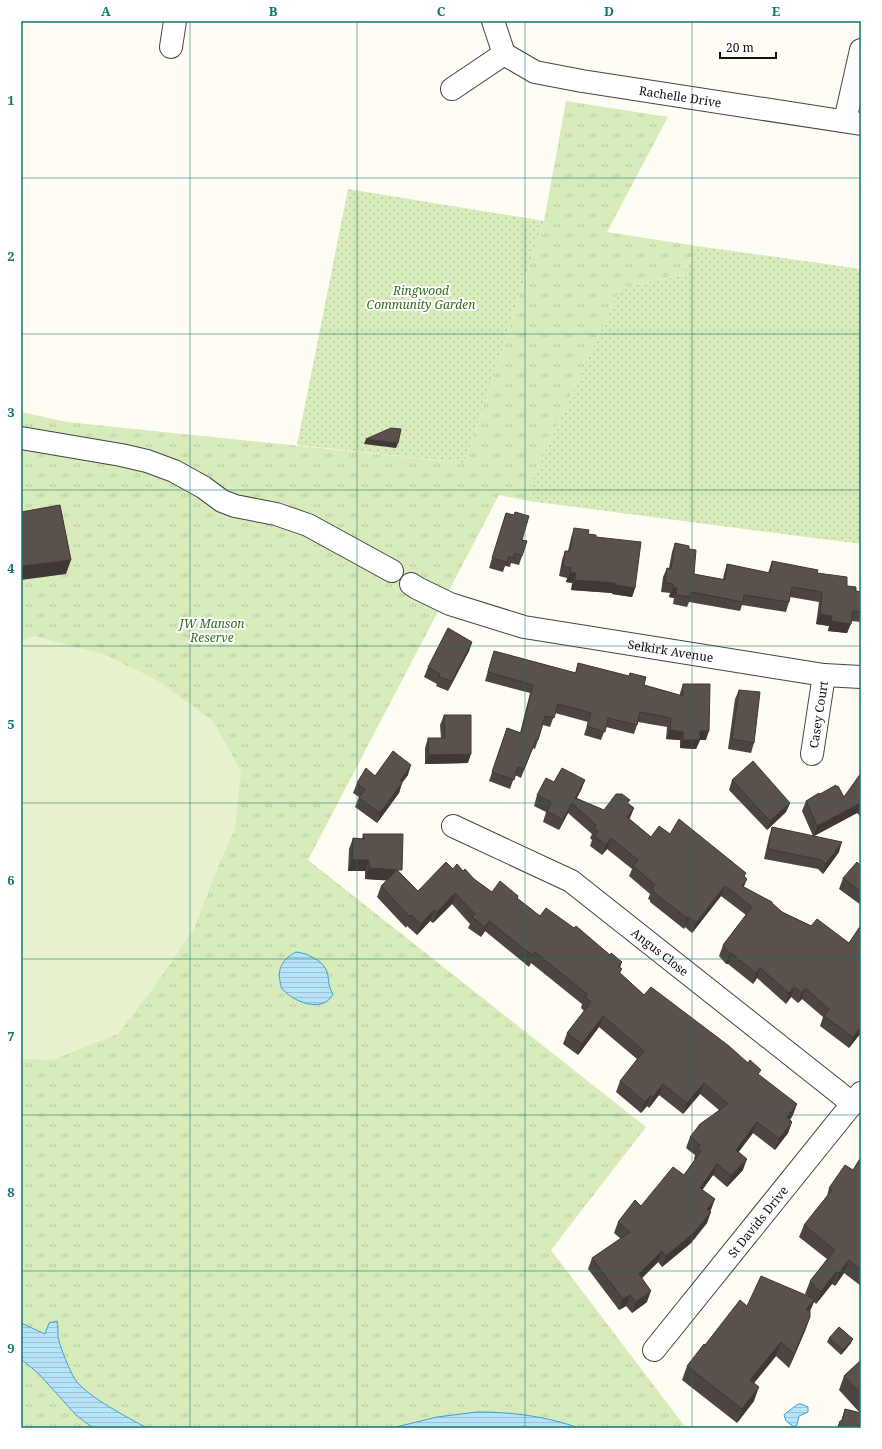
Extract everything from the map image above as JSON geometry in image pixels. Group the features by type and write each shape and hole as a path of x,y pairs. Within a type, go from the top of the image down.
{"street":[{"path":"171,46 175,21"},
{"path":"452,89 504,54 493,21"},
{"path":"853,122 861,50"},
{"name":"Rachelle Drive","path":"504,54 535,72 582,81 853,122"},
{"path":"21,438 121,455 147,461 174,471 202,487 222,501 235,506 276,514 308,525 392,571"},
{"name":"Selkirk Avenue","path":"413,581 440,587 483,614 524,627 824,675 861,677"},
{"name":"Casey Court","path":"812,754 824,675"},
{"name":"Angus Close","path":"453,826 571,881 857,1099"},
{"name":"St Davids Drive","path":"654,1350 857,1099"}],"green space":[{"name":"JW Manson Reserve","path":"566,101 668,117 607,232 697,246 683,275 620,288 531,483 529,501 499,495 308,860 646,1127 551,1250 686,1428 21,1428 21,412 67,422 465,463 544,221"},
{"name":"Ringwood Community Garden","path":"348,189 544,221 465,463 297,445"},
{"path":"697,246 861,269 861,544 529,501 531,483 620,288 683,275"},
{"path":"35,636 103,654 157,680 213,721 241,771 235,829 220,862 194,929 152,990 118,1034 53,1060 21,1059 21,640"}],"water":[{"path":"296,952 314,958 325,968 333,994 329,1000 315,1005 307,1004 292,997 281,987 279,976 282,964 288,957"},
{"path":"57,1321 58,1336 61,1346 69,1367 77,1382 100,1401 147,1428 93,1428 76,1415 39,1374 21,1359 21,1323 45,1334 49,1323"},
{"path":"798,1404 808,1407 808,1412 799,1416 797,1425 794,1427 786,1421 784,1415"},
{"path":"477,1412 503,1413 554,1420 579,1428 392,1428 437,1417"}],"building":[{"path":"391,428 401,429 398,443 366,439"},
{"path":"60,505 71,560 21,566 21,512"},
{"path":"515,512 529,516 522,540 527,541 522,556 515,553 513,558 509,556 507,562 492,558 506,513 514,515"},
{"path":"574,528 589,530 588,534 596,535 596,537 641,542 635,588 615,585 615,583 575,580 576,573 570,573 571,568 563,567 565,551 570,551"},
{"path":"675,543 689,546 689,549 696,550 694,574 725,580 727,564 770,573 772,561 818,570 817,573 847,577 847,586 856,587 856,591 861,592 861,612 853,611 851,624 831,621 832,616 820,614 822,592 792,587 789,602 744,595 743,602 691,592 691,597 676,595 677,588 673,588 673,584 665,583 667,568 671,569"},
{"path":"448,628 472,642 452,681 439,677 440,674 428,667"},
{"path":"494,651 576,673 578,663 629,676 630,673 646,677 644,685 683,696 683,684 710,684 709,731 700,731 700,740 683,740 683,732 670,730 671,718 640,712 637,725 608,718 605,732 587,726 591,713 558,704 554,718 545,716 538,740 536,740 524,769 518,767 514,780 492,772 507,728 521,733 533,685 488,672"},
{"path":"739,690 760,692 754,743 732,739"},
{"path":"444,715 471,715 471,754 429,755 428,738 445,738"},
{"path":"393,751 411,765 400,781 402,783 380,813 359,798 365,789 357,783 366,768 375,776"},
{"path":"753,761 790,803 770,821 732,780"},
{"path":"562,768 585,780 575,798 604,810 616,794 622,794 630,800 627,803 634,808 627,817 651,837 659,826 670,834 679,819 746,873 744,876 747,879 742,886 772,902 782,912 811,926 817,919 849,943 861,925 861,1027 853,1037 824,1016 829,1009 805,988 802,993 794,987 789,993 760,968 756,973 731,953 730,954 723,945 752,907 725,886 696,923 689,917 687,918 653,892 654,890 652,888 655,885 633,866 638,860 611,838 606,845 594,836 598,831 594,828 596,825 572,803 563,820 547,811 551,802 537,795 546,778 554,782"},
{"path":"861,773 861,803 817,826 806,801 836,785 844,797"},
{"path":"772,827 842,842 826,864 821,860 768,849"},
{"path":"363,834 403,834 402,870 369,868 369,860 352,860 353,838 364,839"},
{"path":"446,862 453,869 457,864 463,871 465,869 474,879 492,892 500,881 518,896 517,898 540,916 546,908 574,928 576,926 610,955 611,953 622,962 618,966 622,969 619,972 644,995 651,987 729,1046 748,1063 750,1060 761,1070 758,1074 797,1104 787,1117 792,1122 779,1139 757,1122 736,1150 747,1159 731,1176 717,1164 700,1188 715,1199 707,1209 711,1212 695,1232 666,1256 662,1251 639,1274 651,1291 636,1302 630,1295 623,1299 592,1258 630,1232 618,1222 635,1200 641,1206 673,1167 684,1175 701,1151 698,1148 700,1145 690,1137 700,1124 728,1104 704,1083 687,1103 663,1084 653,1097 651,1095 645,1102 620,1081 644,1051 603,1016 582,1044 567,1033 591,1002 585,997 587,994 535,952 533,956 489,921 485,927 472,917 475,914 455,893 437,912 434,910 421,924 411,915 410,917 381,886 397,870 418,891"},
{"path":"857,862 861,866 861,892 843,878"},
{"path":"861,1157 861,1270 849,1260 839,1273 837,1271 821,1292 810,1281 835,1250 804,1225 832,1190 829,1188 845,1165 853,1170"},
{"path":"761,1276 815,1299 806,1310 810,1311 810,1317 794,1354 781,1342 750,1380 759,1387 742,1409 687,1366 740,1300 747,1306"},
{"path":"839,1327 853,1339 843,1350 829,1338"},
{"path":"861,1360 861,1394 844,1376"},
{"path":"845,1409 861,1413 861,1428 838,1428 840,1421 842,1421"}]}
